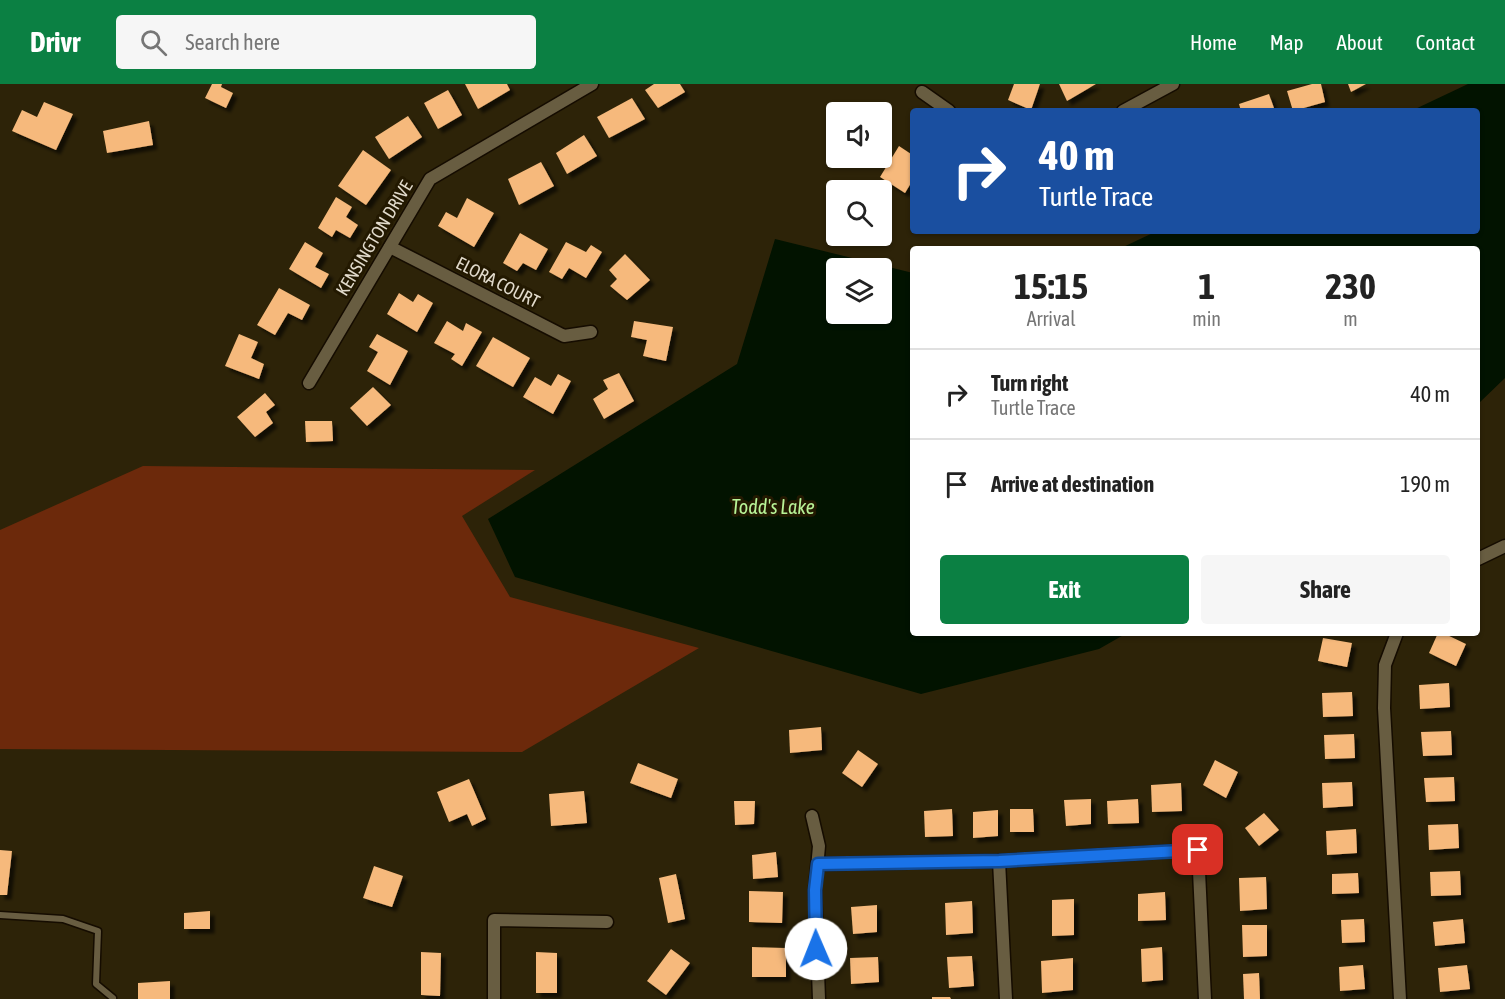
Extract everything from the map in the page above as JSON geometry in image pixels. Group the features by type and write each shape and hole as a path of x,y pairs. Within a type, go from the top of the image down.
{"street":[{"name":"KENSINGTON DRIVE","path":"309,383 430,179 592,84"},
{"path":"1129,108 1173,84"},
{"path":"922,92 945,108"},
{"name":"ELORA COURT","path":"390,247 564,336 591,332"},
{"path":"1480,559 1505,546"},
{"path":"1396,636 1385,665 1384,708 1400,999"},
{"path":"812,816 819,846 815,890 819,999"},
{"path":"818,864 999,861 1198,850 1205,999"},
{"path":"999,861 1006,999"},
{"path":"494,999 494,920 607,922"}],"lane":[{"path":"0,915 63,919 98,931 96,984 113,998"}],"shaded area":[{"path":"143,466 535,470 462,516 510,597 699,648 522,752 0,749 0,530"}],"water":[{"path":"1468,84 1505,84 1505,378 1480,402 1480,246 1125,246 1151,234 1480,234 1480,108 1417,108"},
{"name":"Todd's Lake","path":"775,239 852,258 826,258 826,324 892,324 892,268 910,272 910,636 1122,636 1099,649 921,694 515,577 488,519 737,364"}],"building":[{"path":"212,84 222,84 221,87 233,93 226,108 205,98"},
{"path":"465,84 507,84 510,90 478,109"},
{"path":"654,84 680,84 685,92 658,108 645,90"},
{"path":"1014,84 1040,84 1032,108 1008,100"},
{"path":"1059,84 1096,84 1067,101"},
{"path":"1312,84 1321,84 1325,102 1304,108 1292,108 1287,91"},
{"path":"1348,84 1366,84 1351,92"},
{"path":"448,90 462,115 438,129 424,103"},
{"path":"1269,94 1274,108 1240,108 1239,104"},
{"path":"632,98 645,119 609,138 597,117"},
{"path":"44,102 73,114 56,150 12,131 22,110 37,117"},
{"path":"408,116 422,137 389,159 375,137"},
{"path":"149,121 153,145 107,153 103,131"},
{"path":"584,135 597,156 567,174 556,153"},
{"path":"899,146 910,153 910,185 905,193 892,185 892,180 880,177 886,168 892,168 892,157"},
{"path":"363,150 391,170 366,205 338,186"},
{"path":"541,162 554,186 519,205 508,179"},
{"path":"336,197 352,207 346,217 358,225 350,238 336,230 332,237 318,228"},
{"path":"467,198 494,213 474,247 438,226 446,212 457,218"},
{"path":"520,233 548,249 536,270 523,263 517,271 503,263"},
{"path":"305,242 323,253 315,267 329,274 321,288 289,269"},
{"path":"566,242 586,252 591,245 602,252 586,278 569,268 562,279 549,272"},
{"path":"625,254 650,280 627,300 610,286 617,279 609,270"},
{"path":"279,288 310,305 302,320 288,313 275,335 257,325"},
{"path":"399,293 413,302 418,294 433,303 417,332 387,314"},
{"path":"447,321 463,331 466,323 482,332 462,366 451,359 455,354 434,343"},
{"path":"634,321 673,327 666,361 643,356 647,340 631,337"},
{"path":"239,334 258,342 251,358 264,364 259,379 225,366"},
{"path":"377,334 408,351 390,385 367,371 378,352 369,347"},
{"path":"493,337 530,358 513,387 476,366"},
{"path":"619,373 634,401 604,419 593,399 608,389 603,380"},
{"path":"558,374 571,381 553,414 523,397 535,377 551,386"},
{"path":"373,387 391,405 367,426 350,408"},
{"path":"265,393 275,405 266,412 273,423 255,437 237,417"},
{"path":"305,421 332,421 333,441 306,442"},
{"path":"1437,636 1449,636 1466,644 1456,666 1429,653"},
{"path":"1323,638 1352,643 1347,667 1318,661"},
{"path":"1449,683 1450,707 1420,709 1419,685"},
{"path":"1352,692 1353,716 1323,717 1322,693"},
{"path":"821,727 822,750 790,753 789,730"},
{"path":"1451,731 1452,755 1423,756 1421,732"},
{"path":"1354,734 1355,758 1325,759 1324,735"},
{"path":"858,750 878,764 862,787 842,773"},
{"path":"1215,760 1238,772 1226,798 1203,785"},
{"path":"638,763 678,779 671,798 630,783"},
{"path":"1454,777 1455,801 1426,802 1424,778"},
{"path":"469,779 486,819 472,826 467,814 449,822 437,792"},
{"path":"1352,782 1353,806 1323,808 1322,783"},
{"path":"1181,783 1182,811 1152,812 1151,785"},
{"path":"584,791 587,823 551,826 549,794"},
{"path":"1091,799 1091,824 1066,826 1064,800"},
{"path":"1138,799 1139,823 1108,824 1107,801"},
{"path":"734,801 755,801 754,824 735,825"},
{"path":"952,809 953,836 925,837 924,811"},
{"path":"1010,809 1033,809 1034,832 1010,832"},
{"path":"998,810 998,836 973,838 973,812"},
{"path":"1264,813 1279,830 1259,846 1245,828"},
{"path":"1458,824 1459,848 1429,850 1428,825"},
{"path":"1356,829 1357,853 1327,855 1326,831"},
{"path":"0,850 12,851 7,895 0,895"},
{"path":"776,852 778,877 753,879 752,855"},
{"path":"374,866 403,876 392,907 363,898"},
{"path":"1460,871 1461,895 1431,896 1430,872"},
{"path":"1358,873 1359,893 1332,894 1332,874"},
{"path":"676,874 685,919 668,923 659,878"},
{"path":"1266,877 1267,909 1240,911 1239,878"},
{"path":"749,891 783,892 782,923 749,922"},
{"path":"1165,892 1166,920 1138,921 1138,894"},
{"path":"1074,899 1074,935 1052,936 1052,900"},
{"path":"972,901 973,933 946,935 945,903"},
{"path":"877,905 877,932 853,934 851,907"},
{"path":"210,911 210,929 184,929 184,913"},
{"path":"1364,919 1365,942 1342,943 1341,920"},
{"path":"1463,919 1465,943 1435,946 1433,922"},
{"path":"1242,925 1267,925 1267,956 1243,957"},
{"path":"752,947 786,948 786,977 752,977"},
{"path":"1162,947 1163,980 1142,982 1141,949"},
{"path":"671,949 690,963 666,995 647,981"},
{"path":"421,952 441,953 440,996 421,995"},
{"path":"536,952 557,953 557,993 536,993"},
{"path":"972,956 974,986 949,988 947,957"},
{"path":"878,957 879,982 851,984 850,958"},
{"path":"1073,958 1073,990 1042,993 1041,961"},
{"path":"1363,965 1365,989 1340,991 1339,967"},
{"path":"1467,965 1470,989 1440,992 1438,968"},
{"path":"1259,973 1260,999 1244,999 1243,974"},
{"path":"170,981 170,999 138,999 138,983"},
{"path":"932,997 950,997 951,999 932,999"}],"route":[{"path":"816,949 815,890 818,864 999,861 1198,850"}]}
